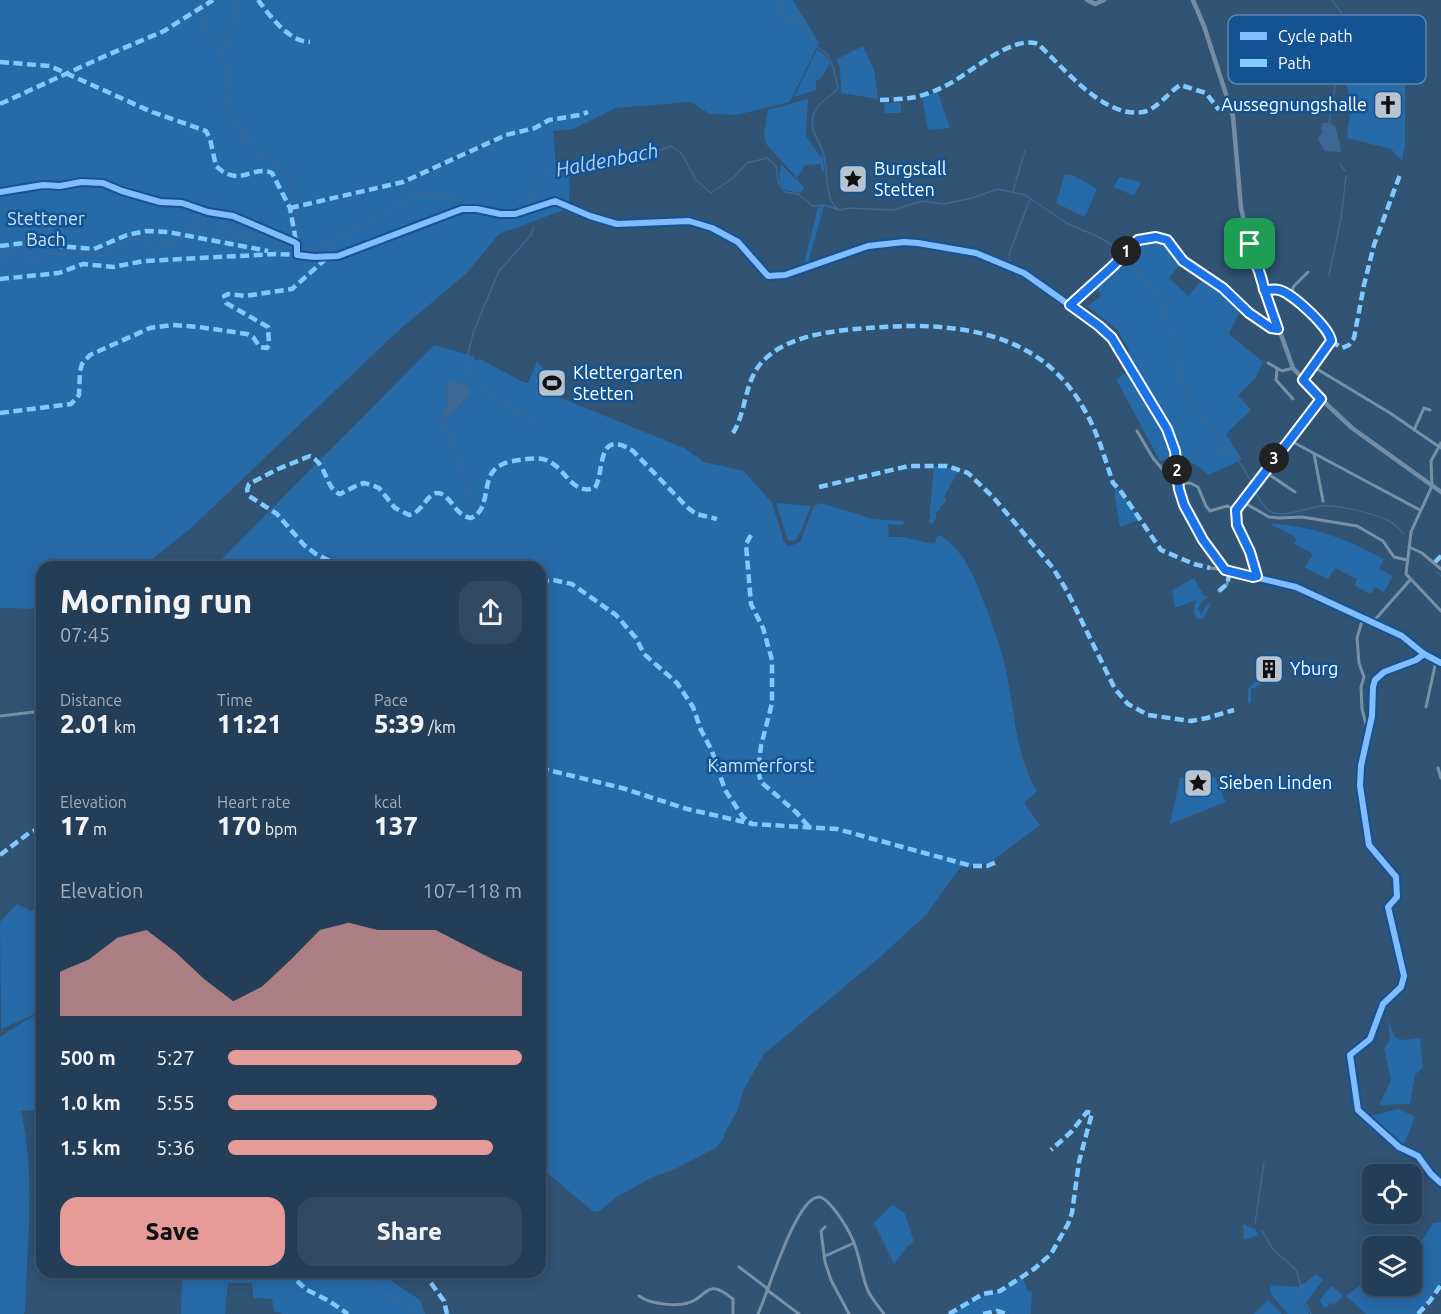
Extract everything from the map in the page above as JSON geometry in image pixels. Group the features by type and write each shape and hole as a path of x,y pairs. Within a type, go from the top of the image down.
{"main road":[{"path":"1087,0 1095,4 1104,0"},
{"path":"1193,0 1204,26 1233,116 1241,208 1250,243 1252,262 1258,267 1264,290 1293,368 1352,428 1441,492"}],"street":[{"path":"315,257 340,255 462,209 515,214 555,201 590,216 617,224 670,220 704,225 738,242 768,276 785,275 855,250 887,243 918,243 970,252 1024,273 1107,332 1167,429 1172,440 1177,461 1179,489 1188,517 1225,570"},
{"path":"1070,305 1138,240 1156,237 1167,240 1183,261 1223,288 1249,313 1271,328 1278,329"},
{"path":"1290,296 1294,286 1308,272"},
{"path":"1264,290 1280,290 1290,296 1325,326 1331,336 1331,341 1303,380"},
{"path":"1268,363 1282,371 1293,368"},
{"path":"1312,366 1440,446 1431,461 1432,486 1411,532 1406,574 1441,611"},
{"path":"1277,370 1276,380 1293,399"},
{"path":"1257,576 1250,552 1237,525 1236,510 1321,399"},
{"path":"1414,430 1424,408 1430,410"},
{"path":"1137,431 1153,458 1179,489"},
{"path":"1288,440 1420,510"},
{"path":"1314,454 1323,501"},
{"path":"1264,471 1295,492"},
{"path":"1178,483 1190,483 1198,487 1210,511 1227,506 1236,510"},
{"path":"1242,501 1269,516 1302,517 1356,526 1383,541 1394,557 1407,560"},
{"path":"1409,547 1422,553 1441,569"},
{"path":"1435,562 1441,556"},
{"path":"1210,568 1296,586 1402,636 1424,654 1439,662 1425,707"},
{"path":"1219,591 1227,584 1230,572"},
{"path":"1373,622 1410,580"},
{"path":"1363,618 1357,638 1359,663 1364,677 1361,687 1362,709 1368,734"},
{"path":"1361,766 1372,716 1375,680 1384,672 1416,660 1424,654"},
{"path":"0,716 36,712"},
{"path":"1438,768 1441,778"},
{"path":"758,1314 783,1246 793,1227 812,1200 822,1197 829,1203 854,1243 868,1292 884,1314"},
{"path":"825,1227 821,1231 831,1280 849,1314"},
{"path":"825,1256 854,1243"},
{"path":"739,1267 799,1314"},
{"path":"639,1296 656,1304 683,1303 693,1301 709,1289 716,1288 733,1299 734,1314"}],"green space":[{"path":"0,0 793,0 819,43 790,102 736,115 710,114 691,102 616,108 573,129 553,131 556,166 570,164 569,208 499,234 467,273 399,330 191,528 150,561 36,561 36,609 0,608","holes":["501,137 502,139 403,183 298,206 301,203 402,182"]},
{"path":"863,46 874,70 878,99 841,93 840,69 837,59"},
{"path":"817,49 827,57 830,63 821,78 816,81 816,90 794,97"},
{"path":"1346,84 1402,84 1405,86 1405,146 1402,161 1391,149 1347,138 1350,114"},
{"path":"938,92 950,128 928,130 922,97"},
{"path":"808,99 806,136 819,155 823,157 824,171 820,164 805,165 797,178 766,144 764,134 768,110"},
{"path":"884,103 901,103 901,113 885,113"},
{"path":"781,164 804,187 801,193 785,190 779,181"},
{"path":"1065,174 1075,176 1097,189 1085,217 1056,203"},
{"path":"1119,177 1141,182 1134,196 1114,187"},
{"path":"824,206 807,267 803,268 818,207"},
{"path":"1156,238 1165,242 1182,262 1169,278 1188,296 1204,278 1226,293 1241,308 1229,334 1263,362 1255,379 1238,395 1251,410 1226,434 1242,460 1208,475 1192,463 1179,466 1168,424 1125,359 1129,350 1118,331 1088,306 1102,295 1093,286 1139,242"},
{"name":"Kammerforst","path":"434,345 473,356 475,361 480,359 525,383 528,383 537,361 544,370 545,387 551,394 684,448 704,462 744,471 772,503 784,542 788,546 801,540 814,506 821,503 873,519 904,521 903,525 888,524 889,537 902,537 935,544 937,536 940,535 960,554 978,586 1003,657 1019,746 1029,776 1037,791 1024,803 1040,825 989,863 960,868 925,916 880,957 764,1054 743,1091 737,1112 724,1138 716,1148 675,1169 651,1178 617,1197 601,1210 594,1212 546,1172 546,561 220,561","holes":["447,382 470,387 460,406 444,420 441,418 448,401"]},
{"path":"1129,372 1158,424 1172,457 1160,461 1116,379"},
{"path":"934,466 959,470 944,497 946,498 944,504 934,514 936,518 932,524 929,522"},
{"path":"1115,489 1119,489 1139,520 1120,527"},
{"path":"776,503 811,506 795,541 788,540"},
{"path":"1270,524 1300,527 1357,546 1384,559 1379,569 1393,576 1384,592 1375,587 1371,594 1355,586 1357,579 1335,568 1328,579 1305,568 1313,554 1294,544 1297,538"},
{"path":"1194,578 1204,596 1208,597 1202,601 1198,609 1201,615 1206,605 1211,603 1203,619 1197,618 1194,614 1196,600 1175,608 1172,590"},
{"path":"1261,657 1274,663 1279,671 1277,681 1278,671 1269,662 1270,664 1264,669 1268,673 1274,669 1273,671 1255,688 1253,687 1251,702 1248,704 1248,689 1262,675 1257,662 1261,660"},
{"path":"1215,777 1226,802 1170,824 1180,778"},
{"path":"17,904 31,911 36,908 36,1014 1,1029 0,922"},
{"path":"36,1016 36,1110 21,1111 26,1136 29,1186 25,1311 24,1314 0,1314 0,1037"},
{"path":"1388,1018 1397,1038 1406,1040 1420,1038 1423,1067 1415,1075 1410,1104 1379,1105 1391,1080 1384,1049 1390,1040"},
{"path":"1399,1109 1415,1117 1403,1147 1371,1116"},
{"path":"892,1205 905,1213 914,1242 907,1247 894,1264 874,1223"},
{"path":"1441,1222 1441,1283 1417,1314 1366,1314 1346,1296 1362,1284 1362,1296 1422,1296 1422,1240 1433,1223"},
{"path":"1243,1224 1255,1229 1258,1235 1244,1240"},
{"path":"1316,1274 1323,1280 1305,1304 1309,1314 1288,1314 1271,1294 1270,1285 1299,1287"},
{"path":"1022,1276 1028,1291 1032,1292 1031,1314 1010,1314 997,1311 982,1314 952,1314 973,1300 1000,1291"},
{"path":"182,1278 387,1278 420,1300 425,1314 282,1314 274,1311 272,1299 253,1298 252,1283 228,1283 225,1314 181,1314"},
{"path":"1331,1286 1344,1296 1325,1308 1319,1301"},
{"path":"1268,1300 1282,1314 1254,1314"}],"shaded area":[{"path":"1324,123 1335,126 1341,152 1325,151 1317,138 1323,133 1321,127"},
{"path":"455,381 470,387 470,393 454,413 443,420 441,418 448,401 447,382"}],"waterway":[{"path":"198,0 200,5"},
{"path":"239,0 234,25 223,49 228,88 224,98 231,103 228,109 235,127 245,129 242,139 254,144 258,154 271,161 282,163 294,186 294,205"},
{"path":"780,0 784,16 799,20 807,29 813,43 828,55 834,70 838,89 817,108 812,121 814,132 823,151 830,198 838,210"},
{"path":"1332,0 1343,15"},
{"path":"203,10 207,33 213,43 223,52"},
{"path":"1329,123 1335,84"},
{"name":"Haldenbach","path":"184,232 194,220 204,220 203,226 196,229 196,232 217,236 224,226 231,224 233,225 231,234 245,235 254,240 261,234 289,247 320,248 416,195 430,193 492,209 505,211 516,209 525,205 531,198 541,172 578,167 629,153 651,154 671,146 682,154 696,180 711,193 733,178 747,163 767,158 776,166 778,182 785,192 798,194 813,206 824,205 840,210 849,208 893,210 922,201 944,204 998,189 1025,195 1068,224 1097,236 1120,250"},
{"path":"1016,181 1023,157"},
{"path":"1340,164 1345,171"},
{"path":"1329,275 1341,219 1346,176"},
{"path":"1013,192 1015,184"},
{"path":"532,197 539,216"},
{"path":"1010,263 1009,254 1030,199"},
{"path":"294,209 302,248"},
{"path":"477,382 464,371 473,333 499,271 531,235 534,227"},
{"name":"Stettener Bach","path":"0,259 13,254 20,246 24,248 24,259 33,262 48,253 61,255 82,252 94,256 108,255 131,239 147,236 148,248 154,251 162,242 176,240 181,236"},
{"name":"Haldenbach","path":"1126,257 1164,307 1170,336 1180,355 1179,369 1183,384 1190,399 1242,466 1267,509 1276,514 1282,514 1320,506 1344,508 1387,520 1404,534"},
{"path":"482,386 493,396 534,422"},
{"path":"443,420 458,455 476,511"},
{"path":"1212,452 1226,450"},
{"path":"1194,456 1207,454"},
{"name":"Haldenbach","path":"1437,572 1441,576"},
{"path":"1255,1223 1264,1163"},
{"path":"1262,1231 1273,1249 1297,1271 1303,1297 1311,1314"},
{"path":"369,1278 385,1294 410,1306 413,1314"}],"marked path":[{"path":"0,104 164,31 213,0"},
{"path":"258,0 287,33 302,41 310,42"},
{"path":"880,100 912,98 934,91 953,82 1003,50 1027,43 1038,44 1085,89 1114,108 1128,112 1143,112 1158,104 1180,85 1206,93 1219,110"},
{"path":"0,62 50,66 152,112 206,131 216,166 225,173 232,176 259,171 272,173 290,208 297,247"},
{"path":"290,208 403,182 506,135 535,128 549,120 588,112"},
{"path":"1331,341 1342,348 1349,345 1354,338 1374,245 1401,172"},
{"path":"0,246 24,243 94,249 127,235 146,231 168,232 268,251"},
{"path":"0,279 59,273 83,264 113,267 144,261 276,254 300,255"},
{"path":"0,413 71,404 79,395 80,371 82,364 90,355 150,328 172,325 247,334 253,337 260,347 267,348 269,345 268,327 226,303 224,296 228,294 245,296 292,289 328,257"},
{"path":"733,433 738,424 749,385 758,367 776,351 800,339 841,331 900,326 931,326 991,336 1019,347 1044,362 1066,384 1094,428 1113,483 1161,550 1210,568"},
{"path":"329,561 304,545 277,514 249,496 247,490 249,484 310,456 320,465 332,487 340,494 364,483 372,485 379,488 395,508 409,515 419,509 435,493 440,493 460,513 471,518 478,514 482,507 490,476 503,464 526,459 543,459 559,468 574,485 580,488 595,488 604,454 613,444 633,451 696,514 717,519"},
{"path":"819,487 909,466 947,466 968,473 993,497 1053,568 1067,591 1115,689 1128,704 1148,715 1191,721 1234,710"},
{"path":"751,535 746,544 751,604 763,628 772,660 772,703 761,746 758,771 761,782 796,812 809,827"},
{"path":"1435,562 1441,556"},
{"path":"1219,591 1227,584 1230,572 1236,573"},
{"path":"546,581 553,580 572,584 616,615 636,638 644,654 677,683 693,707 712,751 725,790 743,817 751,823"},
{"path":"546,769 622,788 687,809 753,824 837,829 972,866 987,866 999,861"},
{"path":"0,855 36,830"},
{"path":"949,1314 983,1294 1000,1291 1034,1269 1051,1254 1072,1213 1079,1162 1092,1113 1087,1112 1071,1132 1051,1150"},
{"path":"294,1278 307,1290 348,1314"},
{"path":"427,1278 444,1301 447,1314"},
{"path":"1418,1314 1441,1285"},
{"path":"983,1314 997,1311 1007,1314"}],"cycle path":[{"path":"0,192 43,185 103,183 160,202 182,203 208,212 233,216 294,242 297,244 297,255 315,257 338,256 462,209 515,214 555,201 590,216 617,224 689,221 712,228 738,242 768,276 785,275 868,246 904,242 976,253 1024,273 1099,326 1112,338 1172,440 1177,461 1179,489 1188,517 1225,570 1296,587 1402,636 1424,654 1441,663"},
{"path":"1424,654 1416,660 1384,672 1375,680 1373,687 1372,716 1361,766 1360,786 1369,845 1396,877 1397,897 1388,907 1404,976 1401,987 1383,1004 1370,1039 1350,1055 1358,1110 1399,1147 1418,1156 1441,1183"}],"place":[{"name":"Aussegnungshalle","path":"1388,105"},
{"name":"Burgstall Stetten","path":"853,179"},
{"name":"Klettergarten Stetten","path":"552,383"},
{"name":"Yburg","path":"1269,669"},
{"name":"Sieben Linden","path":"1198,783"}],"route":[{"path":"1250,244 1252,262 1258,267 1264,290 1280,290 1290,296 1325,326 1331,336 1331,341 1303,380 1321,399 1236,510 1237,525 1255,567 1257,576 1253,577 1225,570 1203,540 1188,517 1184,505 1179,489 1175,451 1167,429 1112,338 1070,305 1138,240 1156,237 1167,240 1183,261 1223,288 1249,313 1271,328 1278,329 1264,290 1257,254 1250,244"}]}
